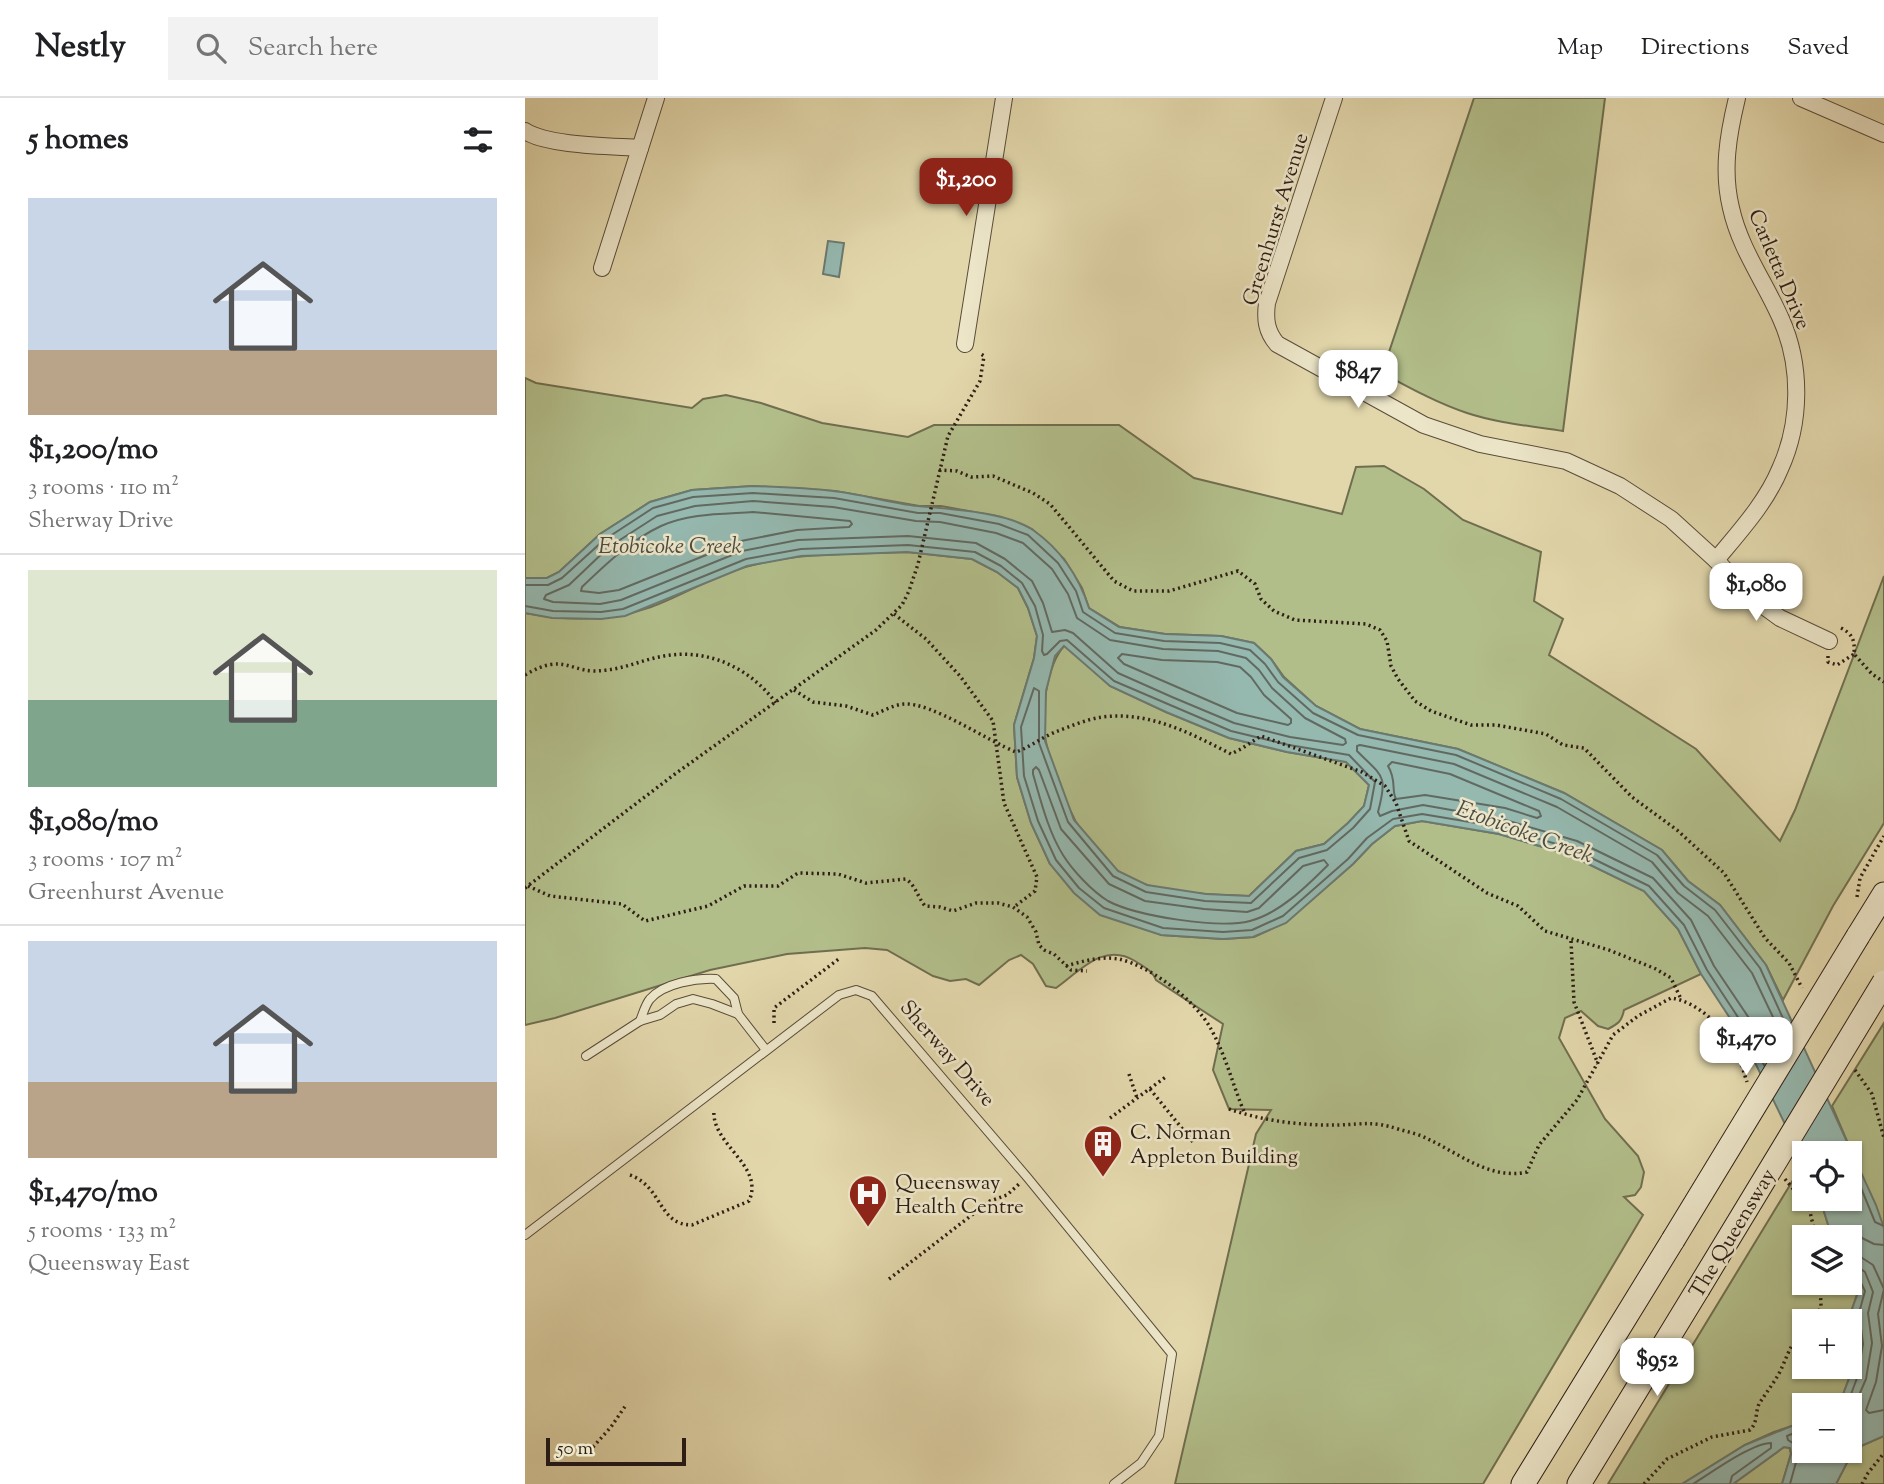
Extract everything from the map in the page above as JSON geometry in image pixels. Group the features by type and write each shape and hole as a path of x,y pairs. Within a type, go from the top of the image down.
{"main road":[{"path":"1524,1484 1884,894"},
{"name":"The Queensway","path":"1579,1484 1884,982"}],"street":[{"path":"602,268 656,98"},
{"path":"965,344 1004,98"},
{"name":"Greenhurst Avenue","path":"1334,98 1267,303 1265,317 1271,337 1289,352 1424,425 1481,444 1566,461 1596,473 1641,498 1671,519 1716,560 1747,594 1780,618 1829,641"},
{"name":"Carletta Drive","path":"1716,560 1761,504 1775,482 1792,433 1796,394 1793,355 1786,330 1741,240 1731,208 1726,160 1737,98"},
{"path":"1801,98 1884,134"},
{"path":"525,131 531,135 562,142 640,148"}],"lane":[{"path":"640,1021 650,999 664,990 704,979 716,979 734,998 738,1014 766,1050"},
{"name":"Sherway Drive","path":"525,1236 839,995 856,990 872,996 1027,1177 1172,1354 1159,1436 1141,1463 1114,1484"},
{"path":"586,1056 640,1021 660,1015 676,1004 693,999 738,1014"}],"path":[{"path":"526,887 675,774 794,690 894,614 902,605 918,564 949,436 980,381 984,356 965,344"},
{"path":"939,470 957,471 971,477 993,476 1033,493 1050,505 1114,581 1133,592 1169,591 1238,571 1255,584 1261,599 1274,611 1295,620 1366,624 1380,630 1387,641 1391,666 1398,679 1415,701 1431,711 1471,725 1496,725 1546,734 1563,745 1584,748 1632,797 1677,830 1724,873 1765,938 1789,963 1808,999"},
{"path":"894,614 926,639 960,676 993,721 1004,803 1037,877 1035,891 1013,907"},
{"path":"1829,641 1840,628 1848,632 1855,642 1854,654 1872,674 1884,682"},
{"path":"525,676 551,663 563,663 590,671 605,671 663,656 686,654 716,659 739,668 761,684 776,703"},
{"path":"794,690 813,702 846,706 873,715 907,703 929,709 1016,751 1030,747 1052,733 1101,717 1146,718 1182,728 1230,754 1261,736 1362,772 1385,786 1396,803 1409,841 1487,893 1518,906 1545,931 1609,950 1671,978 1681,999 1715,1023 1735,1048 1748,1085"},
{"path":"1855,902 1860,878 1884,836"},
{"path":"526,887 550,896 622,904 645,920 708,906 744,886 778,887 792,876 805,873 838,873 866,883 906,879 914,884 917,896 925,905 953,911 977,903 998,903 1013,907 1027,917 1036,932 1039,945 1044,950 1054,954 1070,970 1087,971"},
{"path":"1571,940 1574,1002 1598,1064"},
{"path":"774,1023 774,1008 840,958"},
{"path":"1066,965 1084,960 1120,960 1141,968 1169,985 1196,1009 1211,1029 1227,1062 1231,1083 1245,1115"},
{"path":"1229,1109 1245,1115 1296,1123 1339,1125 1373,1122 1426,1137 1493,1172 1513,1175 1527,1172 1539,1145 1577,1100 1613,1035 1627,1023 1671,998 1681,999"},
{"path":"1851,1065 1872,1094 1884,1138"},
{"path":"1129,1074 1137,1098"},
{"path":"1110,1118 1167,1076"},
{"path":"1150,1088 1193,1142"},
{"path":"630,1175 646,1184 668,1216 682,1225 692,1225 749,1201 753,1193 751,1175 718,1129 714,1110"},
{"path":"1777,1170 1809,1208 1813,1225"},
{"path":"888,1279 990,1201 1007,1195 1027,1177"},
{"path":"1643,1484 1667,1459 1712,1437 1750,1430 1756,1422 1758,1406 1783,1366 1792,1343"},
{"path":"593,1447 626,1405"},
{"path":"1862,1484 1884,1453"}],"green space":[{"path":"1474,98 1605,98 1563,431 1502,422 1467,413 1434,400 1382,373"},
{"path":"525,378 536,383 692,408 703,399 726,395 761,403 822,423 908,437 934,425 1119,425 1194,478 1342,514 1356,467 1384,466 1424,489 1463,520 1541,552 1534,601 1563,619 1549,655 1696,749 1780,841 1795,810 1884,576 1884,823 1833,906 1783,1000 1766,965 1720,905 1688,881 1662,850 1564,793 1458,749 1360,729 1316,706 1284,677 1271,659 1254,643 1221,636 1165,634 1120,627 1089,608 1082,588 1064,559 1032,529 1001,517 835,491 753,486 692,490 650,502 600,534 559,572 547,578 525,578"},
{"path":"907,552 972,559 997,572 1018,588 1037,636 1034,658 1014,725 1017,777 1031,823 1050,864 1161,935 1223,939 1254,937 1286,922 1395,826 1422,821 1499,834 1570,855 1644,891 1678,929 1701,974 1624,1010 1619,1022 1608,1029 1598,1026 1581,1011 1565,1018 1559,1038 1605,1119 1638,1156 1644,1172 1641,1187 1635,1195 1624,1197 1643,1215 1483,1484 1175,1484 1256,1134 1271,1110 1229,1109 1213,1070 1223,1024 1156,980 1150,971 1135,961 1124,956 1103,956 1056,988 1046,986 1033,964 1021,955 1009,960 979,985 966,979 950,981 933,976 887,950 865,948 787,954 710,970 525,1025 525,613 572,619 604,618 651,607 736,570 769,561 828,555"},
{"path":"1065,645 1110,686 1166,712 1229,738 1346,762 1369,785 1364,806 1324,844 1296,851 1249,896 1181,892 1131,879 1108,862 1077,823 1062,791 1048,750 1044,731 1046,691 1053,665"},
{"path":"1884,1023 1884,1228 1862,1176 1862,1141 1847,1141 1832,1106"},
{"path":"1792,1182 1792,1211 1824,1211 1828,1225 1792,1225 1792,1295 1857,1295 1852,1309 1792,1309 1792,1379 1849,1379 1844,1393 1792,1393 1792,1426 1745,1445 1682,1484 1608,1484"},
{"path":"1884,1436 1884,1484 1836,1484 1847,1463 1862,1463 1862,1446"},
{"path":"1784,1447 1790,1448 1791,1454 1782,1484 1733,1484"}],"water":[{"path":"828,241 844,243 839,277 823,274"},
{"name":"Etobicoke Creek","path":"753,486 855,494 907,505 978,512 1009,519 1033,530 1043,538 1060,555 1074,575 1089,608 1119,627 1165,634 1221,636 1254,643 1271,659 1283,677 1316,706 1360,729 1458,749 1564,793 1662,850 1688,881 1720,905 1766,965 1847,1141 1793,1141 1743,1038 1701,974 1678,929 1644,891 1570,855 1499,834 1422,821 1395,826 1286,923 1253,937 1223,939 1161,935 1100,915 1074,893 1050,864 1031,823 1017,777 1014,725 1034,658 1037,636 1028,608 1018,588 997,572 972,559 907,552 801,556 747,566 625,616 601,619 552,618 525,613 525,578 547,578 559,572 600,534 650,502 692,490","holes":["1064,646 1110,686 1229,738 1346,762 1369,785 1364,806 1324,844 1296,851 1249,896 1206,894 1147,885 1118,871 1074,820 1045,741 1046,691 1055,656"]},
{"name":"Etobicoke Creek","path":"1862,1174 1884,1228 1884,1436 1862,1446 1862,1393 1844,1393 1849,1379 1862,1379 1862,1309 1852,1309 1857,1295 1862,1295 1862,1225 1828,1225 1824,1211 1862,1211"},
{"name":"Etobicoke Creek","path":"1792,1426 1792,1463 1847,1463 1836,1484 1782,1484 1791,1454 1790,1448 1784,1447 1733,1484 1682,1484 1745,1445"}],"place":[{"name":"C. Norman Appleton Building","path":"1103,1178"},
{"name":"Queensway Health Centre","path":"868,1228"}]}
